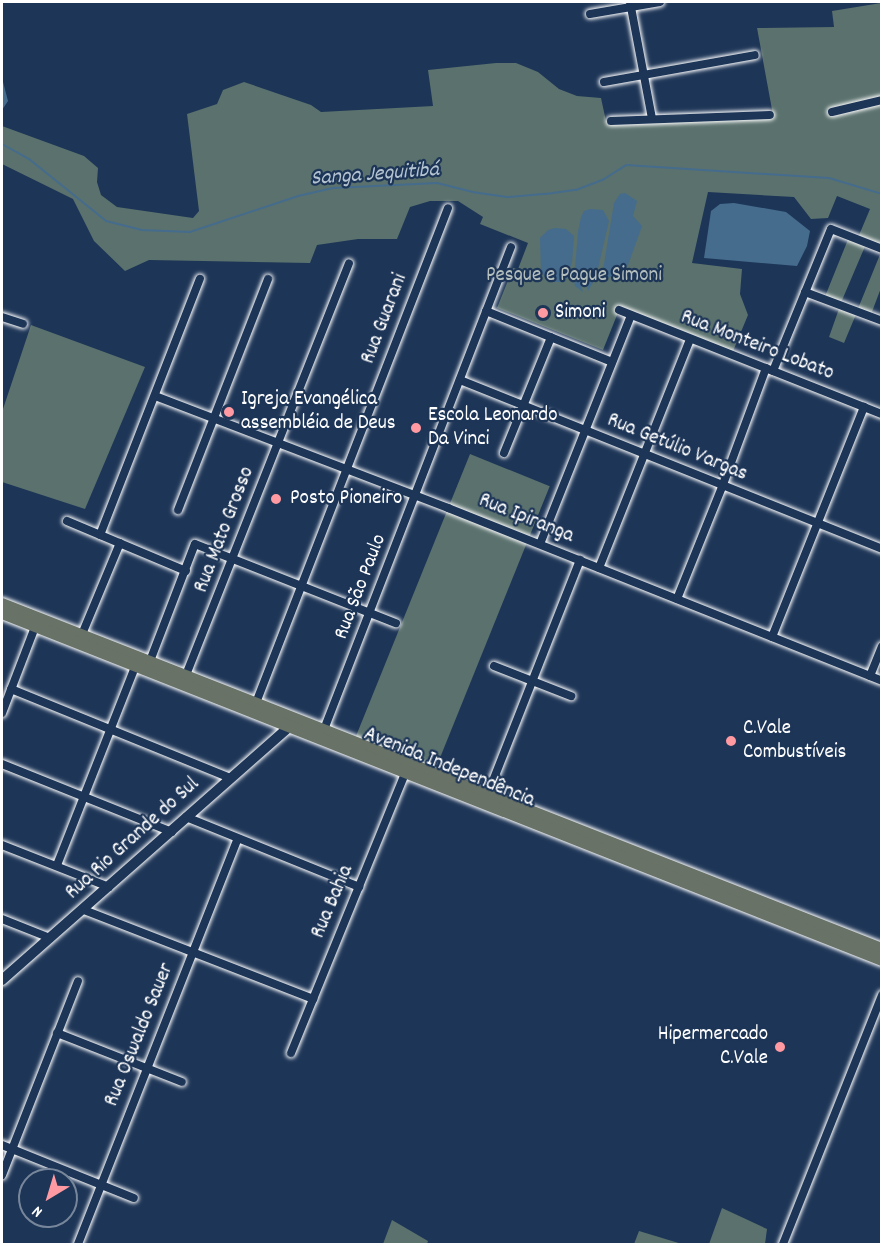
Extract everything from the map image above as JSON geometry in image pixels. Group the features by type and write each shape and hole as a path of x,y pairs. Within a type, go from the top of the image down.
{"main road":[{"name":"Avenida Independência","path":"2,604 17,615"},
{"name":"Avenida Independência","path":"2,614 17,615 141,661 486,798 882,960"},
{"name":"Avenida Independência","path":"522,813 882,949"}],"street":[{"path":"590,14 630,4 660,2"},
{"path":"630,4 652,118"},
{"path":"604,82 755,55"},
{"path":"832,112 882,100"},
{"path":"610,121 770,115"},
{"name":"Rua Guarani","path":"254,707 448,208"},
{"path":"676,598 769,370 831,229 882,249"},
{"name":"Rua São Paulo","path":"322,734 511,247"},
{"name":"Rua Mato Grosso","path":"184,680 349,264"},
{"path":"100,535 200,279"},
{"path":"178,510 268,279"},
{"path":"805,292 882,321"},
{"name":"Rua Monteiro Lobato","path":"619,310 882,414"},
{"path":"486,311 612,362"},
{"path":"540,544 631,315"},
{"path":"2,317 23,324"},
{"path":"504,453 550,337"},
{"path":"599,568 690,339"},
{"name":"Rua Getúlio Vargas","path":"460,380 722,487 882,549"},
{"name":"Rua Ipiranga","path":"155,396 416,495 882,681"},
{"path":"772,637 864,407"},
{"path":"67,520 186,571"},
{"path":"80,639 120,543"},
{"path":"57,865 111,728 141,661 186,571 195,544 396,623"},
{"path":"486,798 580,560"},
{"path":"2,713 37,622"},
{"path":"870,676 882,646"},
{"path":"494,666 571,696"},
{"path":"11,689 230,778"},
{"name":"Rua Rio Grande do Sul","path":"2,980 294,723"},
{"path":"2,764 172,832"},
{"name":"Rua Bahia","path":"291,1053 407,768"},
{"path":"186,817 237,840 359,887"},
{"name":"Rua Oswaldo Sauer","path":"78,1245 237,840"},
{"path":"2,844 109,887"},
{"path":"84,910 313,999"},
{"path":"2,919 50,938"},
{"path":"2,1175 78,981"},
{"path":"783,1245 882,995"},
{"path":"57,1033 182,1082"},
{"path":"2,1144 134,1198"}],"green space":[{"name":"Pesque e Pague Simoni","path":"881,3 881,249 866,244 840,305 857,311 881,252 881,288 870,317 857,312 844,343 829,337 840,306 824,299 849,237 857,240 870,209 837,196 828,218 811,219 794,197 708,192 692,263 742,269 740,294 748,315 731,356 619,310 603,350 497,308 513,268 518,269 528,243 480,224 483,217 458,201 430,201 410,207 397,239 358,239 317,245 310,263 149,260 125,271 94,241 73,199 2,164 2,126 84,156 98,168 97,182 101,195 117,207 193,218 199,211 187,114 217,104 223,90 244,82 311,105 321,112 433,106 428,70 496,63 516,63 538,72 559,89 577,96 601,98 606,121 773,115 757,28 834,27 832,11"},
{"path":"31,325 145,367 85,509 2,482 2,412"},
{"path":"470,454 550,486 433,775 353,742"},
{"path":"722,1208 767,1229 765,1244 709,1244"},
{"path":"392,1220 428,1241 427,1244 383,1244"},
{"path":"639,1231 682,1244 634,1244"}],"water":[{"path":"2,78 8,101 2,110"},
{"path":"625,193 637,201 633,216 642,226 628,265 621,273 607,278 603,270 614,203 620,194"},
{"path":"734,203 786,212 810,231 807,246 797,266 704,258 711,211 720,204"},
{"path":"603,210 609,221 596,277 588,291 587,285 581,286 583,292 575,286 574,280 578,232 584,211"},
{"path":"566,229 574,236 572,262 565,282 548,282 541,271 540,238 548,230"}],"waterway":[{"name":"Sanga Jequitibá","path":"2,144 29,159 106,221 141,230 190,232 298,196 334,188 437,183 472,192 509,197 576,190 604,179 626,165 829,178 882,194"}],"place":[{"name":"Simoni","path":"543,313"},
{"name":"Igreja Evangélica assembléia de Deus","path":"229,412"},
{"name":"Escola Leonardo Da Vinci","path":"416,428"},
{"name":"Posto Pioneiro","path":"276,499"},
{"name":"C.Vale Combustíveis","path":"731,741"},
{"name":"Hipermercado C.Vale","path":"780,1047"}]}
